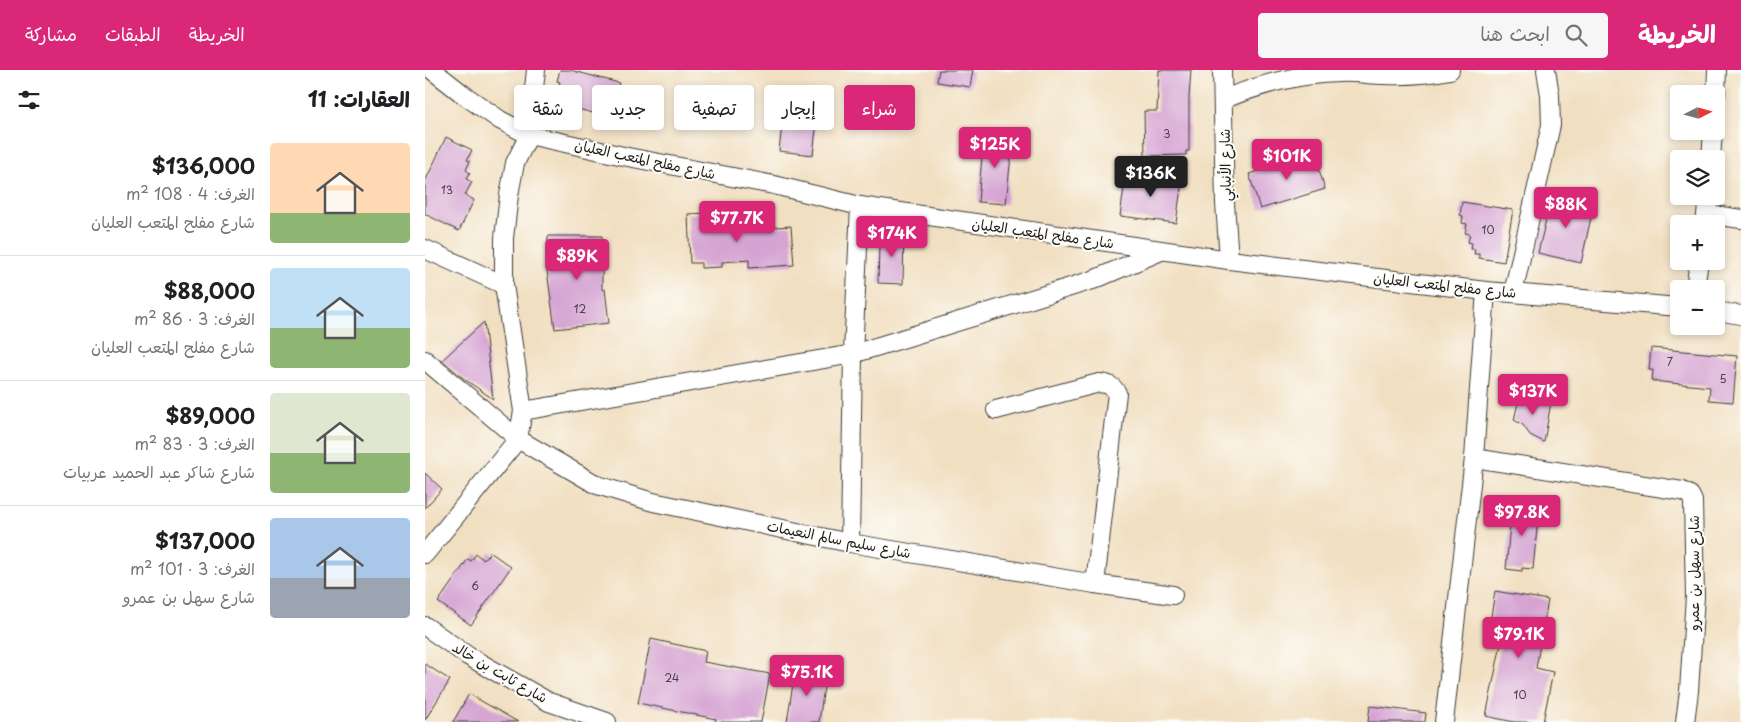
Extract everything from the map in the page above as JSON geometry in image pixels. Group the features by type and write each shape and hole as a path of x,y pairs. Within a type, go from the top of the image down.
{"street":[{"name":"شارع مفلح المتعب العليان","path":"432,70 464,96 500,120 529,135 628,157 775,185 860,206 1229,260 1486,291 1670,306"},
{"path":"425,554 518,440 523,411 504,285 504,238 515,164 529,135 536,70"},
{"name":"شارع الأنبابي","path":"1222,70 1225,203 1229,260"},
{"path":"1224,99 1260,85 1299,76 1340,73 1387,75 1451,70"},
{"path":"1513,293 1551,125 1550,96 1546,70"},
{"path":"1716,85 1717,70"},
{"path":"850,543 853,354 860,206"},
{"path":"1707,211 1741,220"},
{"path":"425,249 504,285"},
{"path":"523,411 853,354 1093,280 1161,251"},
{"path":"1444,722 1474,458 1486,291"},
{"path":"1725,313 1741,315"},
{"name":"شارع سليم سالم النعيمات","path":"425,360 518,440 597,485 653,502 850,543 1095,584 1173,595"},
{"path":"996,410 1099,383 1113,387 1117,393 1095,584"},
{"name":"شارع سهل بن عمرو","path":"1474,458 1681,491 1690,495 1693,501 1695,596 1689,691 1685,722"},
{"name":"شارع ثابت بن خالد","path":"425,626 468,656 549,702 607,722"}],"building":[{"path":"560,70 570,70 619,83 618,85 592,85 592,113 582,110 582,85 559,85 560,82 557,81"},
{"path":"939,70 973,70 970,87 937,82"},
{"path":"1159,70 1191,70 1189,151 1186,151 1186,155 1145,156 1144,111 1157,111"},
{"path":"781,130 816,130 813,155 779,151"},
{"path":"984,134 1013,136 1006,204 978,202"},
{"path":"446,137 472,150 467,160 470,161 466,170 470,173 466,179 472,182 465,195 474,200 459,231 425,214 425,182"},
{"path":"1314,153 1325,189 1260,209 1249,174"},
{"path":"1126,174 1182,181 1176,223 1120,216"},
{"path":"1552,194 1594,204 1581,263 1538,253"},
{"path":"1462,202 1513,210 1504,262 1479,258 1479,254 1474,254 1475,249 1471,249 1472,243 1468,242 1470,234 1465,233 1467,224 1462,223 1463,216 1460,215"},
{"path":"730,212 731,230 791,226 794,265 749,268 749,260 722,262 722,267 701,268 701,263 690,263 688,214"},
{"path":"891,229 904,230 903,284 878,283 879,246 882,236"},
{"path":"548,236 602,236 602,290 605,289 609,323 555,329 547,271"},
{"path":"484,322 493,399 463,378 442,360"},
{"path":"1651,348 1737,356 1733,402 1709,400 1710,387 1652,381 1653,370 1649,370"},
{"path":"1520,394 1551,402 1544,442 1530,435 1523,425 1514,420"},
{"path":"425,473 442,489 425,508"},
{"path":"1512,502 1528,504 1528,507 1539,508 1533,569 1522,568 1522,571 1506,569"},
{"path":"490,552 511,567 471,625 438,602 468,559 471,561 476,554 484,560"},
{"path":"1495,591 1548,600 1536,668 1553,672 1543,722 1514,722 1486,716 1502,639 1488,636"},
{"path":"651,639 706,651 704,662 770,674 761,722 715,722 716,719 638,703"},
{"path":"425,664 450,680 425,720"},
{"path":"806,670 826,673 819,722 787,722 795,671 806,673"},
{"path":"469,694 518,722 453,722"},
{"path":"1370,706 1426,713 1425,722 1368,722"}]}
